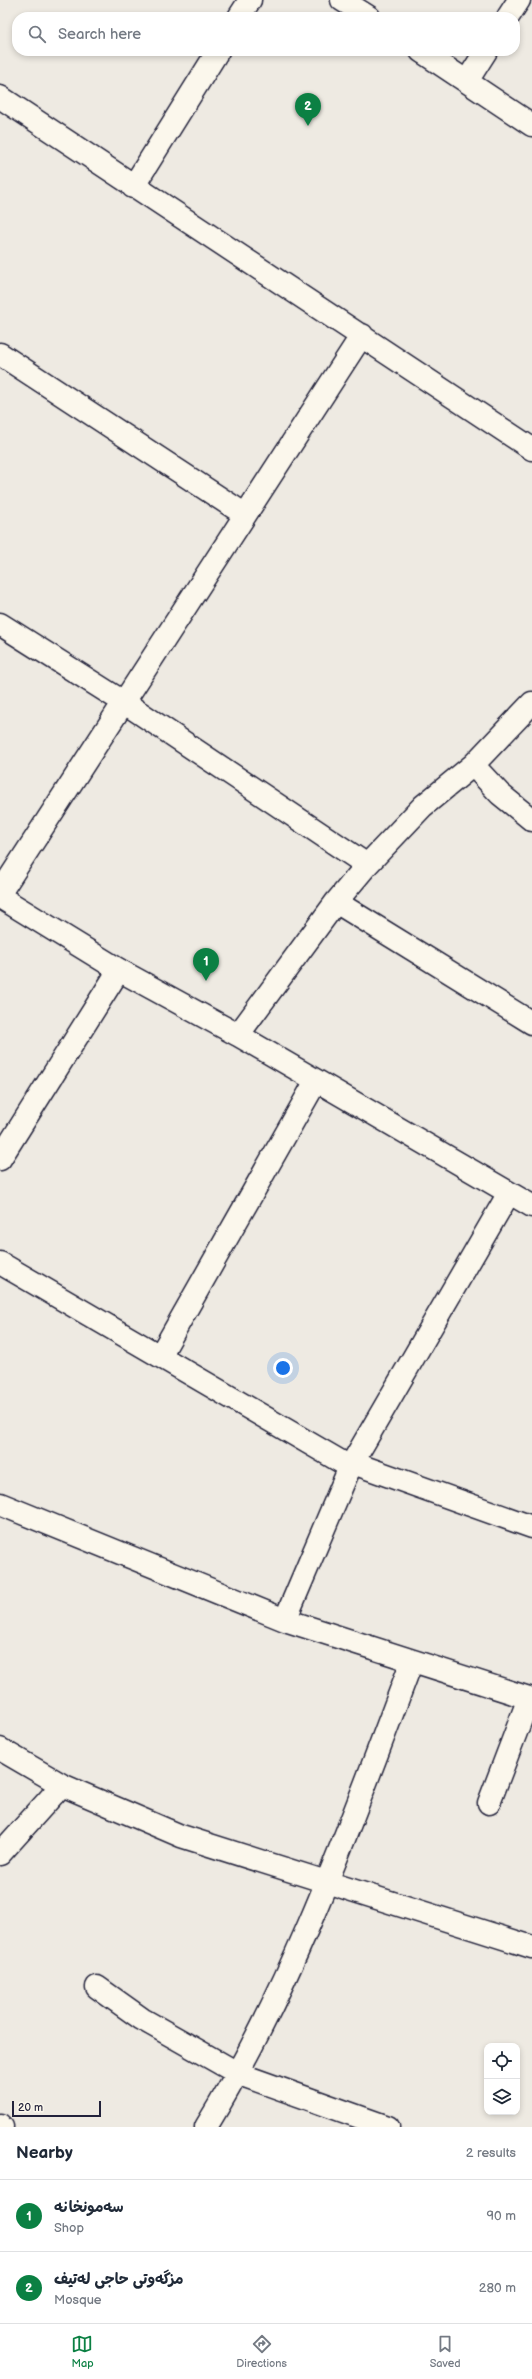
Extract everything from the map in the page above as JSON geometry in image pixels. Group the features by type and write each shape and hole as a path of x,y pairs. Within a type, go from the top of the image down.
{"street":[{"path":"242,12 250,0"},
{"path":"342,0 361,12"},
{"path":"511,12 519,0"},
{"path":"133,186 215,56"},
{"path":"429,56 467,80 532,125"},
{"path":"467,80 483,56"},
{"path":"0,97 133,186 362,335 532,449"},
{"path":"0,894 125,703 244,514 362,335"},
{"path":"0,354 244,514"},
{"path":"0,624 125,703 367,865"},
{"path":"238,1035 336,902 367,865 423,806 473,765 532,703"},
{"path":"473,765 500,794 532,820"},
{"path":"0,897 118,970 238,1035 532,1206"},
{"path":"336,902 532,1023"},
{"path":"0,1159 118,970"},
{"path":"160,1356 316,1081"},
{"path":"284,1620 351,1465 509,1193"},
{"path":"0,1263 351,1465 532,1527"},
{"path":"0,1504 284,1620 531,1698 489,1803"},
{"path":"206,2127 239,2074 327,1884 412,1661"},
{"path":"0,1749 62,1785 182,1836 327,1884 532,1947"},
{"path":"0,1854 62,1785"},
{"path":"97,1987 142,2020 239,2074 388,2127"}],"place":[{"name":"مزگەوتی حاجی لەتیف","path":"308,126"},
{"name":"سەمونخانە","path":"206,981"}]}
